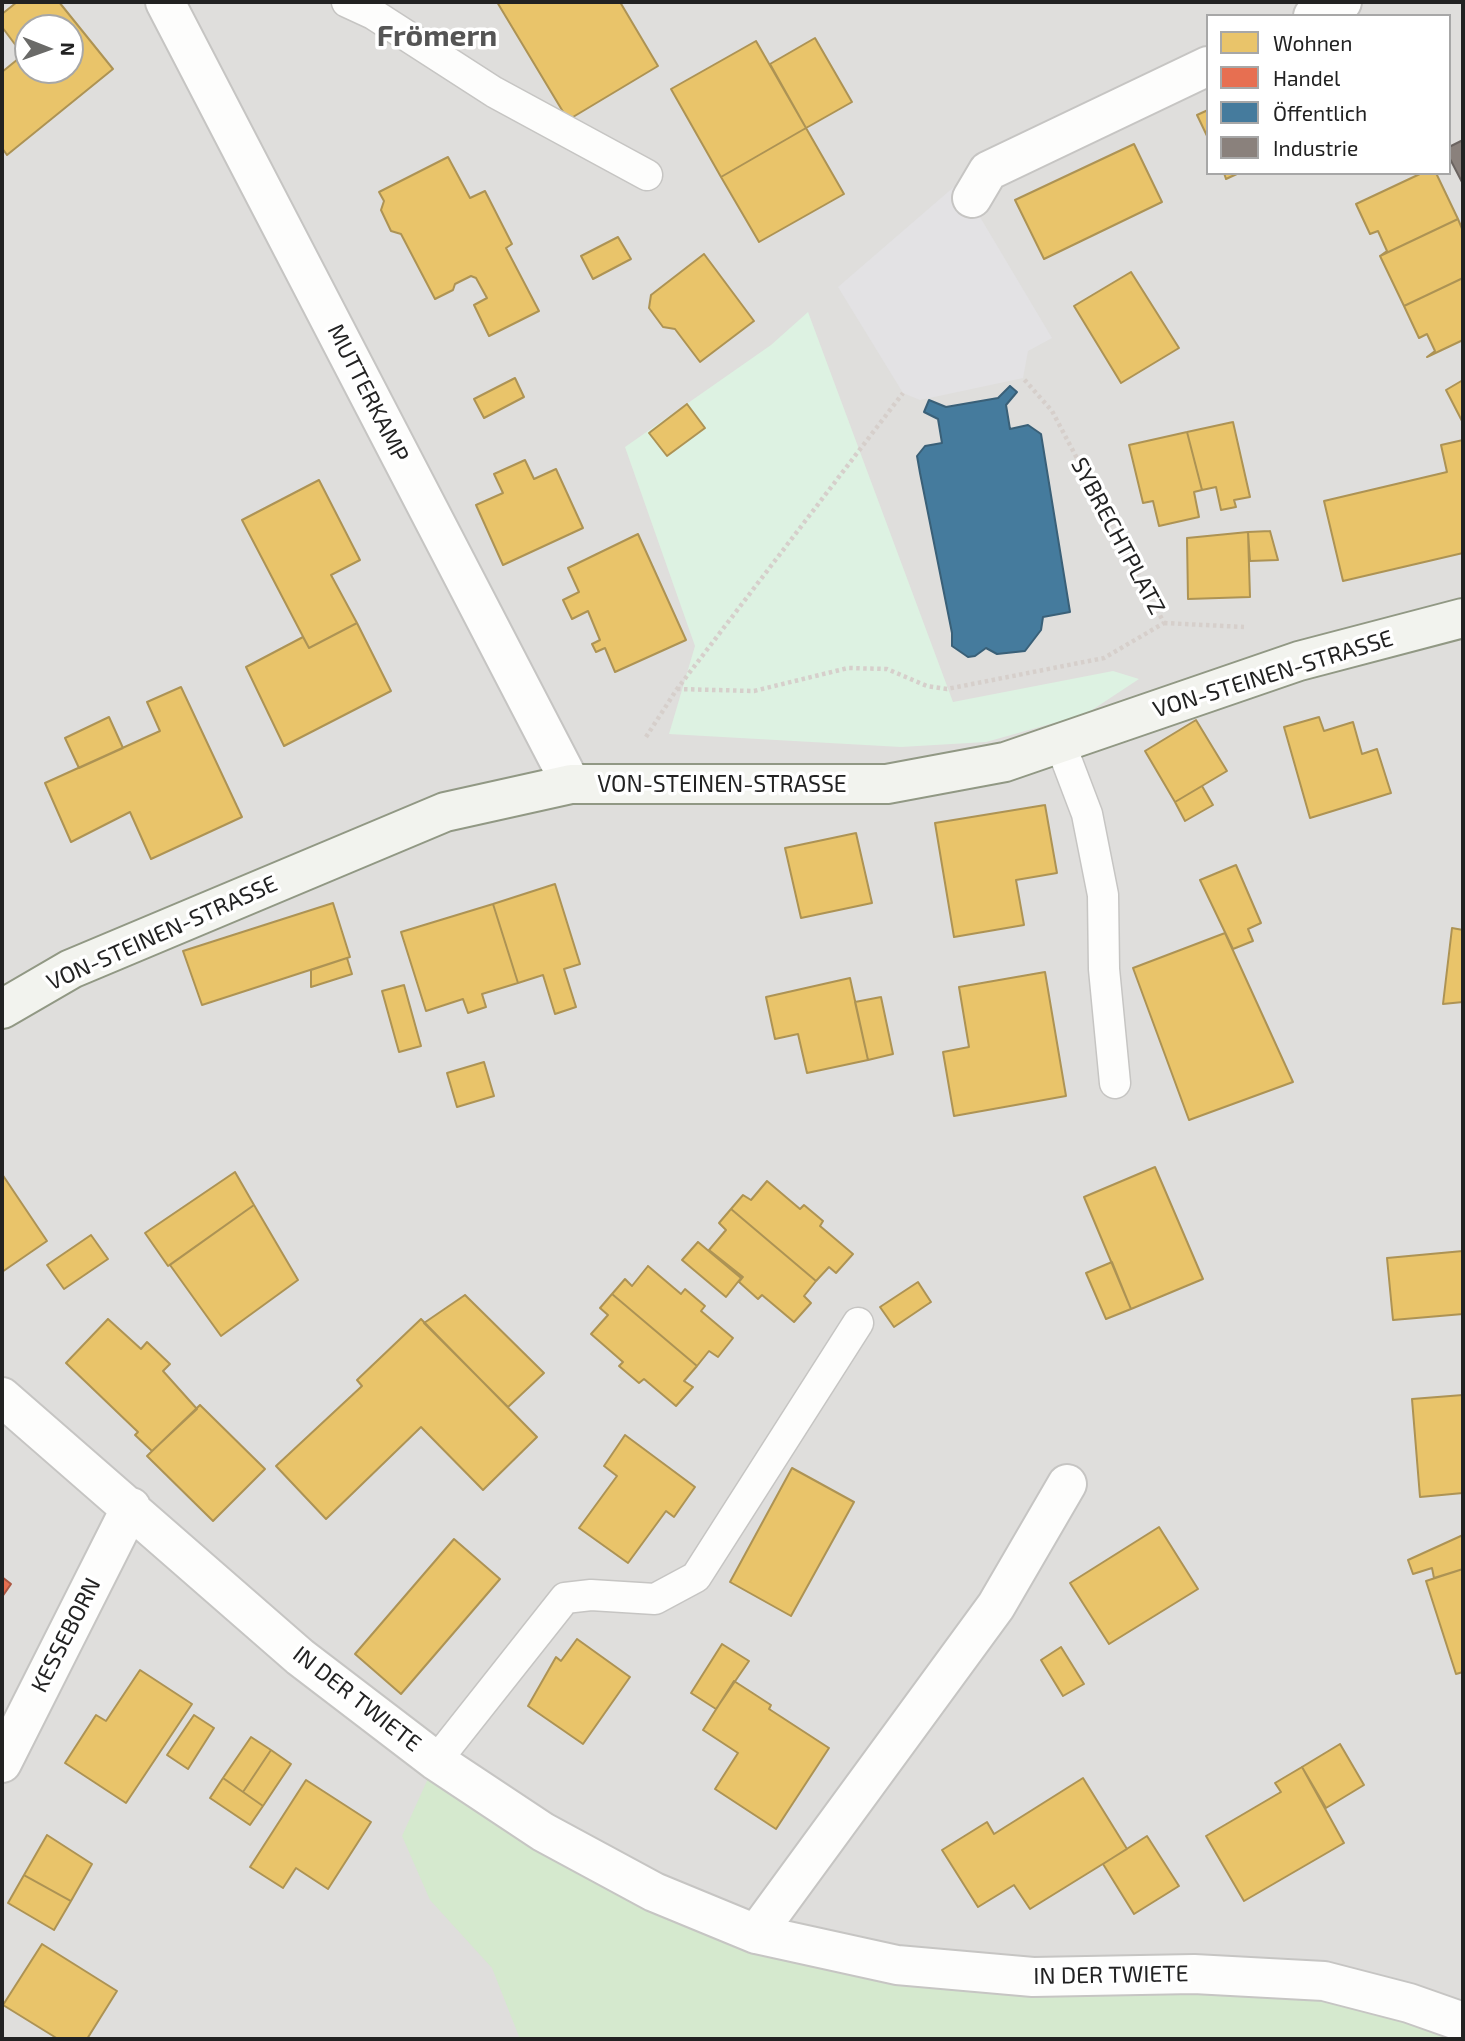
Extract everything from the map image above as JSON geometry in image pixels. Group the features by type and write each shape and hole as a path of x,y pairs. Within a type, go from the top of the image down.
{"main road":[{"name":"VON-STEINEN-STRASSE","path":"2,1009 71,969 445,812 570,784 887,784 1005,762 1300,661 1463,618"}],"street":[{"name":"MUTTERKAMP","path":"166,2 570,784"},
{"path":"1317,14 1342,2"},
{"path":"972,198 988,171 1206,67"},
{"name":"IN DER TWIETE","path":"2,1398 131,1507 300,1657 436,1761 543,1832 641,1886 757,1934 897,1965 1033,1977 1194,1974 1324,1981 1409,2003 1463,2022"},
{"path":"757,1934 996,1606 1067,1484"},
{"name":"KESSEBORN","path":"2,1763 131,1507"}],"lane":[{"path":"347,2 373,14 494,92 648,175"},
{"path":"1060,743 1087,814 1103,895 1104,969 1115,1083"},
{"path":"436,1761 565,1598 591,1595 655,1599 696,1577 858,1324"}],"path":[{"name":"SYBRECHTPLATZ","path":"677,690 754,691 848,668 887,669 927,687 947,688 1104,658 1164,623 1052,411 1023,378"},
{"path":"617,782 677,690 903,393"}],"shaded area":[{"path":"2,2 1463,2 1463,2039 2,2039"},
{"path":"963,179 980,217 1052,338 1028,351 1023,378 920,400 903,393 838,287"}],"green space":[{"path":"808,312 953,702 1113,671 1139,679 1086,714 986,742 901,747 669,734 695,646 625,447 771,345"},
{"path":"436,1761 654,1892 897,1965 1324,1981 1463,2039 520,2039 492,1968 430,1900 402,1836"}],"building: Wohnen":[{"path":"17,2 59,2 69,14 14,14 14,43 2,27 2,14"},
{"path":"497,2 620,2 658,66 568,120"},
{"path":"84,33 113,69 7,155 2,148 2,72 14,62 14,84 84,84"},
{"path":"815,38 852,102 806,128 770,64"},
{"path":"756,41 806,128 721,177 671,89"},
{"path":"1206,111 1206,134 1197,115"},
{"path":"806,128 844,194 759,242 721,177"},
{"path":"1134,144 1162,202 1044,259 1015,200"},
{"path":"448,157 470,198 485,191 512,244 506,248 539,311 489,336 474,305 487,298 476,278 471,276 455,284 453,290 435,299 401,234 391,231 381,210 384,201 379,192"},
{"path":"1418,175 1437,175 1458,219 1380,256 1387,251 1378,231 1370,234 1356,204"},
{"path":"1458,219 1463,231 1463,278 1404,306 1380,256"},
{"path":"618,237 631,259 593,279 581,256"},
{"path":"704,254 754,321 700,362 675,329 663,327 649,308 651,295"},
{"path":"1131,272 1179,348 1121,383 1074,306"},
{"path":"1463,278 1463,340 1427,357 1435,351 1427,334 1419,338 1404,306"},
{"path":"515,378 524,397 484,418 474,399"},
{"path":"1463,380 1463,420 1462,421 1446,390"},
{"path":"687,404 705,428 667,456 649,433"},
{"path":"1233,422 1250,497 1234,500 1236,507 1221,510 1216,487 1202,490 1187,432"},
{"path":"1187,432 1202,490 1194,492 1199,517 1159,526 1153,501 1143,503 1129,445"},
{"path":"1463,440 1463,553 1343,581 1324,501 1447,472 1441,445"},
{"path":"525,460 534,479 556,469 583,528 503,565 476,505 503,493 494,474"},
{"path":"319,480 360,560 331,575 357,623 309,648 242,520"},
{"path":"1270,531 1278,560 1250,561 1248,532"},
{"path":"1248,532 1250,597 1188,599 1187,538"},
{"path":"638,534 686,640 615,672 605,648 596,652 592,644 600,640 588,611 572,619 563,600 579,592 568,568"},
{"path":"357,623 391,691 284,746 246,667 303,637 309,648"},
{"path":"181,687 242,817 151,859 130,812 71,842 45,783 160,731 147,702"},
{"path":"109,717 123,748 79,768 65,738"},
{"path":"1319,717 1324,731 1353,722 1362,754 1377,749 1391,793 1310,818 1284,727"},
{"path":"1196,720 1227,771 1175,802 1145,751"},
{"path":"1202,786 1213,805 1185,821 1175,802"},
{"path":"1045,805 1057,873 1016,880 1024,925 954,937 935,823"},
{"path":"856,833 872,903 801,918 785,848"},
{"path":"1236,865 1261,923 1248,929 1253,941 1233,949 1200,880"},
{"path":"555,884 580,964 564,969 576,1007 555,1014 543,975 518,983 493,904"},
{"path":"333,903 350,957 202,1005 183,951"},
{"path":"493,904 518,983 482,994 486,1007 468,1013 463,999 426,1011 401,932"},
{"path":"1452,928 1463,930 1463,1002 1443,1004"},
{"path":"1225,933 1293,1082 1189,1120 1133,968"},
{"path":"347,958 352,974 311,987 311,970"},
{"path":"1045,972 1066,1096 954,1116 943,1052 969,1047 959,987"},
{"path":"850,978 868,1060 807,1073 798,1034 775,1039 766,997"},
{"path":"404,985 421,1046 399,1052 382,991"},
{"path":"881,997 893,1054 868,1060 855,1002"},
{"path":"484,1062 494,1096 457,1107 447,1073"},
{"path":"1155,1167 1203,1279 1131,1309 1084,1197"},
{"path":"235,1172 254,1205 168,1266 145,1233"},
{"path":"2,1174 47,1241 2,1272"},
{"path":"767,1181 800,1209 804,1205 823,1221 820,1226 853,1254 836,1273 829,1267 816,1281 731,1209 743,1195 751,1200"},
{"path":"254,1205 298,1280 221,1336 170,1265"},
{"path":"731,1209 816,1281 804,1296 811,1303 794,1322 762,1295 758,1299 739,1282 743,1277 709,1250 726,1230 719,1223"},
{"path":"91,1235 108,1259 64,1289 47,1265"},
{"path":"698,1242 741,1278 726,1297 682,1260"},
{"path":"1463,1251 1463,1314 1393,1320 1387,1258"},
{"path":"1112,1262 1131,1309 1106,1319 1086,1273"},
{"path":"648,1266 681,1294 685,1289 705,1306 701,1311 733,1338 718,1357 709,1351 697,1366 612,1294 625,1279 632,1286"},
{"path":"918,1282 931,1302 894,1327 880,1307"},
{"path":"612,1294 697,1366 684,1381 693,1387 676,1406 644,1379 639,1383 619,1366 623,1362 591,1334 608,1315 600,1308"},
{"path":"465,1295 544,1373 508,1407 424,1323"},
{"path":"108,1319 141,1349 147,1342 170,1364 163,1371 197,1409 152,1451 135,1435 138,1432 66,1363"},
{"path":"421,1319 537,1437 483,1490 421,1427 326,1519 276,1466 362,1386 357,1380"},
{"path":"1463,1395 1463,1493 1420,1497 1412,1399"},
{"path":"200,1405 265,1469 213,1521 147,1456"},
{"path":"625,1435 695,1487 674,1517 666,1511 628,1563 579,1528 617,1476 604,1466"},
{"path":"792,1468 854,1502 791,1616 730,1582"},
{"path":"1159,1527 1198,1589 1109,1644 1070,1583"},
{"path":"1463,1535 1463,1569 1434,1578 1432,1568 1413,1574 1408,1560"},
{"path":"454,1539 500,1579 401,1694 355,1654"},
{"path":"1463,1569 1463,1672 1456,1674 1426,1581"},
{"path":"577,1639 630,1677 583,1744 528,1706 556,1657 561,1661"},
{"path":"722,1644 749,1661 716,1709 691,1693"},
{"path":"1061,1647 1084,1684 1063,1696 1041,1660"},
{"path":"140,1670 192,1704 126,1803 65,1763 96,1715 106,1721"},
{"path":"734,1681 771,1705 769,1709 829,1748 776,1829 715,1789 738,1753 703,1730"},
{"path":"194,1715 214,1728 188,1769 167,1755"},
{"path":"251,1737 271,1750 243,1792 223,1778"},
{"path":"1340,1744 1364,1785 1326,1808 1302,1767"},
{"path":"271,1750 291,1764 263,1806 243,1792"},
{"path":"1302,1767 1344,1843 1244,1901 1206,1836 1281,1792 1275,1783"},
{"path":"223,1778 263,1806 250,1825 210,1798"},
{"path":"1083,1778 1127,1849 1030,1909 1014,1885 978,1907 942,1850 987,1822 994,1834"},
{"path":"306,1780 371,1822 328,1889 296,1868 283,1888 250,1867"},
{"path":"47,1835 92,1864 71,1901 24,1875"},
{"path":"1147,1836 1179,1886 1134,1914 1103,1864"},
{"path":"24,1875 71,1901 54,1930 8,1903"},
{"path":"42,1944 117,1991 87,2039 58,2039 3,2005"}],"building: Handel":[{"path":"2,1577 11,1584 2,1597"}],"building: Öffentlich":[{"path":"1010,386 1017,392 1006,405 1010,429 1028,425 1041,434 1070,612 1043,617 1041,630 1025,651 997,654 986,648 975,656 968,657 952,646 952,633 917,456 925,446 942,443 938,419 924,412 929,400 946,407 998,398"}],"building: Industrie":[{"path":"1463,140 1463,184 1451,161 1451,146"}],"district":[{"name":"Frömern","path":"437,36"}]}
